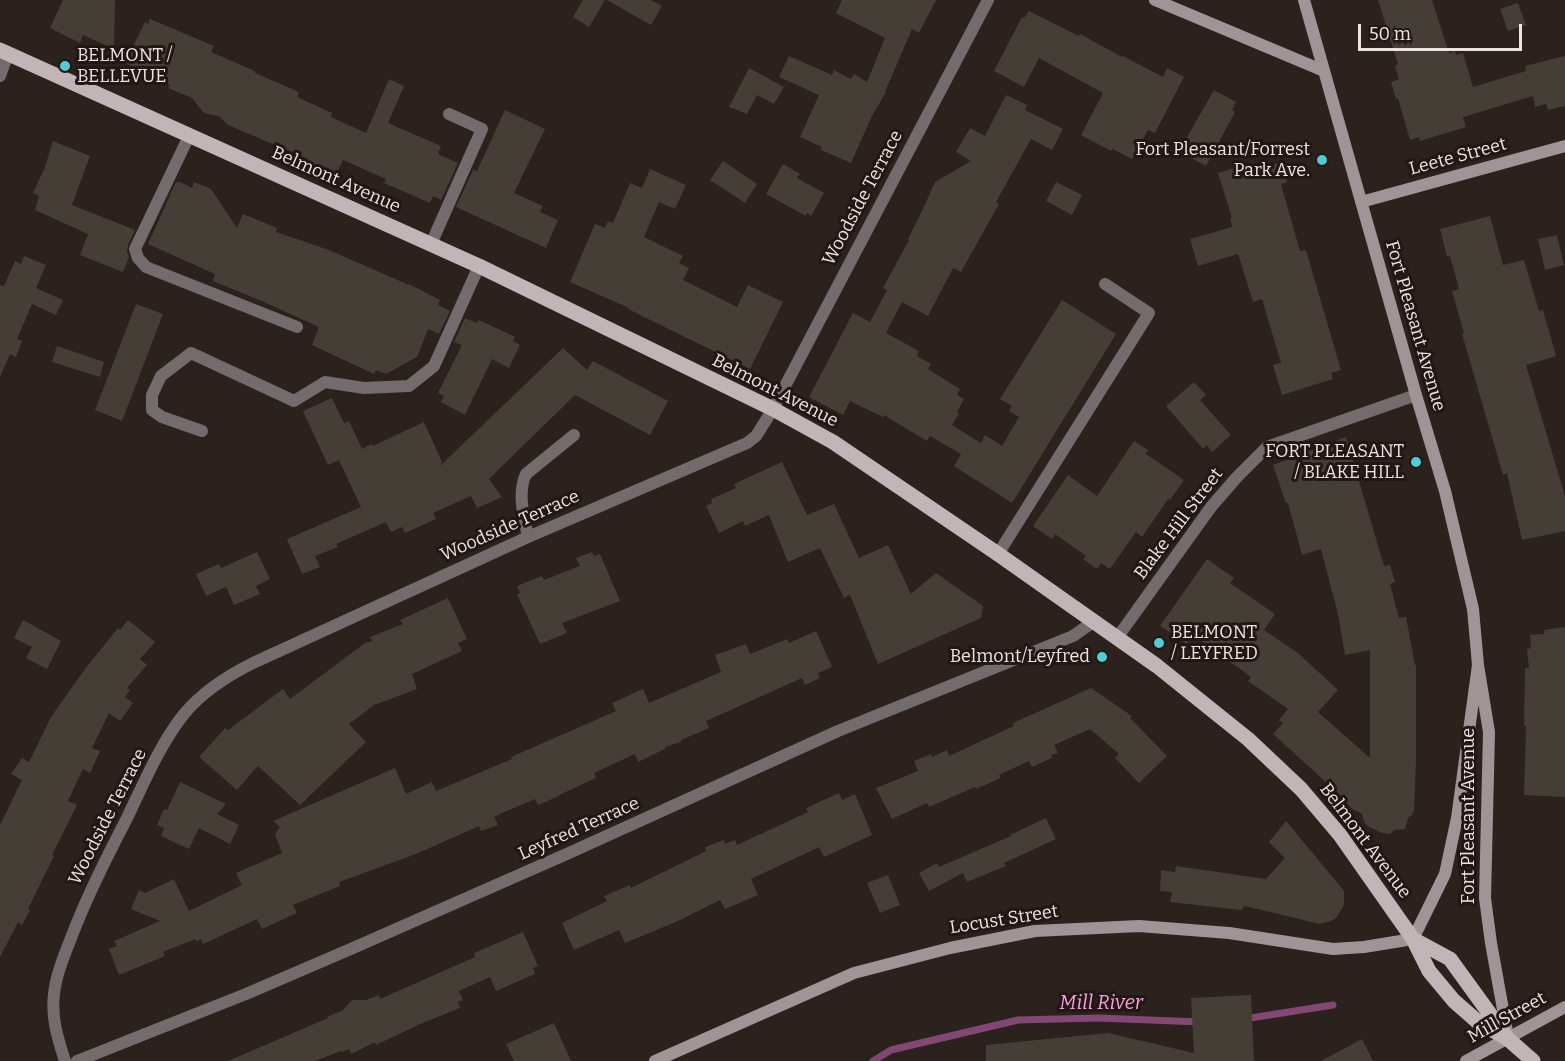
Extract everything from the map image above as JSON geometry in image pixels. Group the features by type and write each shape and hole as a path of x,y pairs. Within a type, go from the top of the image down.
{"main road":[{"name":"Belmont Avenue","path":"4,52 479,266 773,409 833,442 1157,666 1248,740 1301,789 1340,835 1413,939"},
{"path":"1413,939 1450,959 1508,1039"},
{"path":"1413,939 1429,971 1454,1001 1478,1022 1508,1039 1533,1061"}],"street":[{"name":"Woodside Terrace","path":"65,1061 57,1037 53,1012 54,993 61,966 105,860 151,769 184,714 216,684 253,663 528,537 747,444 756,435 773,409 988,0"},
{"path":"1155,0 1324,71"},
{"name":"Fort Pleasant Avenue","path":"1304,0 1445,491 1473,609 1478,665 1490,732 1485,898 1508,1039"},
{"path":"0,76 4,52"},
{"path":"431,244 482,129 449,114"},
{"path":"189,136 135,249 138,258 146,267 297,327"},
{"name":"Leete Street","path":"1361,202 1565,146"},
{"path":"201,431 162,417 152,410 152,395 161,376 191,353 294,401 325,382 364,388 409,386 434,366 479,266"},
{"path":"998,554 1149,313 1105,284"},
{"name":"Blake Hill Street","path":"1117,638 1211,507 1267,447 1416,395"},
{"path":"528,537 522,504 523,482 526,474 574,435"},
{"name":"Leyfred Terrace","path":"77,1061 364,944 838,731 1072,636 1093,622"},
{"name":"Fort Pleasant Avenue","path":"1413,939 1445,874 1457,818 1478,665"},
{"name":"Locust Street","path":"655,1061 854,973 950,948 1035,931 1139,927 1229,933 1333,949 1413,939"},
{"name":"Mill Street","path":"1466,1061 1565,1007"}],"building":[{"path":"63,0 115,0 114,49 83,35 80,43 50,28"},
{"path":"583,0 605,0 589,27 573,17"},
{"path":"607,0 651,0 662,6 651,25"},
{"path":"842,0 936,0 919,33 912,29 886,92 872,116 851,163 821,150 822,147 800,137 819,95 779,77 789,56 832,75 834,70 851,79 854,74 867,82 885,38 836,13"},
{"path":"1378,0 1432,0 1449,53 1455,51 1456,55 1463,53 1473,87 1526,71 1525,66 1565,56 1565,106 1548,110 1546,104 1535,107 1533,96 1463,117 1466,127 1420,141 1419,137 1410,140 1391,82 1399,79 1395,66 1398,64"},
{"path":"1518,3 1526,25 1508,31 1500,9"},
{"path":"1029,11 1079,36 1080,34 1163,77 1167,68 1184,77 1155,133 1148,130 1132,159 1081,135 1103,93 1039,58 1024,87 994,71 1022,17 1024,18"},
{"path":"150,19 214,46 211,52 299,92 297,97 332,113 331,117 366,133 389,79 404,86 388,123 441,146 438,154 458,163 441,200 433,196 430,203 384,183 386,179 343,160 336,175 307,161 308,159 228,125 219,116 203,112 192,98 168,88 170,85 125,63 145,22 148,24"},
{"path":"749,68 784,87 774,104 757,95 747,114 729,107"},
{"path":"1214,90 1236,102 1232,110 1235,112 1206,166 1181,152 1184,147 1182,146"},
{"path":"1006,95 1027,105 1025,110 1063,129 1052,150 1031,139 996,202 999,204 961,272 953,268 928,316 902,302 886,333 919,351 917,356 931,364 928,369 960,389 957,395 964,399 952,425 981,443 985,435 1002,446 1019,417 1009,411 1012,406 1000,399 1062,300 1116,334 1012,503 954,466 961,454 930,436 927,441 884,415 883,417 850,401 843,415 809,397 853,313 870,322 887,290 883,288 909,240 935,182 971,161 956,152 970,128 985,136"},
{"path":"505,110 545,129 514,193 543,206 540,212 558,220 546,248 456,207 473,170 477,171"},
{"path":"53,141 90,156 72,205 135,230 128,245 129,257 123,272 80,255 88,234 35,210 39,196 33,193 45,167"},
{"path":"723,161 757,184 745,203 710,180"},
{"path":"1254,162 1256,166 1269,162 1270,166 1281,162 1287,182 1281,184 1300,251 1306,250 1341,370 1331,373 1333,379 1282,395 1273,365 1281,363 1262,299 1253,302 1238,254 1198,266 1190,239 1232,227 1230,218 1232,218 1218,173"},
{"path":"783,164 800,174 797,178 824,193 811,216 807,213 806,216 766,194"},
{"path":"650,169 686,185 675,209 659,202 644,237 683,256 679,263 689,268 683,280 737,307 748,285 783,302 750,369 629,308 570,282 595,224 605,228 608,221 613,223 630,183 642,188"},
{"path":"176,182 192,188 194,182 211,189 237,228 243,214 277,228 276,232 329,250 409,284 440,300 438,305 450,311 439,334 428,329 417,357 386,374 376,370 374,374 312,345 319,327 213,281 215,274 148,244"},
{"path":"1056,182 1082,195 1072,215 1046,201"},
{"path":"1490,216 1503,265 1524,260 1539,311 1543,310 1556,356 1526,365 1565,496 1565,531 1522,540 1507,473 1503,475 1462,334 1464,333 1452,291 1459,289 1440,229"},
{"path":"1557,235 1564,265 1545,270 1538,239"},
{"path":"24,256 46,265 36,288 63,300 56,315 32,304 17,339 22,341 16,357 10,354 0,377 0,285 4,286 15,261 21,264"},
{"path":"136,304 163,314 122,421 95,410"},
{"path":"465,318 477,323 479,320 515,337 513,341 520,345 509,368 492,359 465,415 441,402 444,396 438,393 462,345 454,342"},
{"path":"57,346 104,362 100,377 52,362"},
{"path":"563,348 587,370 593,361 668,401 650,435 575,395 489,479 502,497 477,508 471,496 433,513 436,519 405,533 402,527 391,532 386,522 336,544 338,547 315,556 320,567 302,574 287,539 361,507 339,460 328,465 303,411 332,398 344,423 349,421 362,449 424,422 442,462 440,466"},
{"path":"1194,382 1206,395 1200,400 1231,435 1212,452 1207,445 1203,449 1166,406"},
{"path":"1346,437 1384,566 1390,565 1395,582 1390,584 1399,618 1406,617 1416,665 1414,809 1405,829 1394,830 1390,834 1369,827 1364,822 1362,814 1351,808 1338,793 1273,734 1283,723 1279,720 1288,709 1248,681 1251,677 1193,635 1187,644 1160,626 1207,559 1234,578 1230,583 1275,614 1264,630 1298,653 1338,690 1318,712 1370,758 1370,650 1345,655 1338,614 1321,549 1302,555 1288,503 1286,503 1273,465"},
{"path":"1134,441 1148,450 1146,454 1184,480 1142,537 1136,532 1110,569 1101,563 1097,569 1083,559 1086,556 1055,534 1052,539 1033,526 1068,475 1097,496"},
{"path":"782,462 807,515 834,504 859,558 888,545 911,594 936,573 983,606 981,618 878,664 850,595 844,598 820,548 788,562 769,515 745,526 743,521 719,533 706,506 712,503 711,499 736,488 734,484"},
{"path":"257,552 270,579 256,586 260,594 234,605 226,587 206,596 196,574 219,564 221,568"},
{"path":"592,552 594,556 600,554 620,601 562,623 567,633 540,644 517,594 520,593 517,586 542,576 544,580 580,566 576,558"},
{"path":"448,598 467,639 458,643 462,651 412,674 417,689 374,705 349,724 366,742 300,805 258,766 237,790 199,757 225,728 228,730 283,689 290,699 365,643 372,641 370,637 403,624 400,620"},
{"path":"23,620 61,641 47,669 26,658 32,647 14,638"},
{"path":"128,620 155,642 140,659 147,665 127,688 130,690 125,697 133,703 120,721 109,713 92,748 100,751 90,773 83,769 68,801 77,805 52,855 54,856 28,909 30,910 22,925 18,922 0,957 0,825 22,780 11,774 22,758 29,762 51,717 85,669 118,628 120,630"},
{"path":"1565,627 1565,797 1524,795 1525,668 1529,668 1527,649 1531,648 1530,635 1544,634 1544,630"},
{"path":"816,631 832,667 818,673 820,678 805,685 802,678 706,721 709,728 665,747 638,762 635,754 594,773 596,778 559,796 538,805 535,799 502,813 494,817 498,825 481,831 479,826 416,854 339,882 340,886 293,905 297,913 262,929 257,919 203,944 201,939 197,942 195,939 163,952 165,956 119,975 109,949 117,946 114,941 160,921 131,909 139,890 145,893 174,879 189,911 242,885 236,873 282,853 275,834 280,827 273,821 395,768 406,794 432,782 436,791 616,711 612,703 643,689 649,703 721,672 715,655 746,644 750,654 787,639 789,643"},
{"path":"1091,688 1132,716 1130,718 1167,756 1139,783 1115,758 1119,754 1090,729 1054,745 1058,753 1051,755 1052,758 1032,767 1029,761 999,775 1001,778 976,789 975,787 929,807 927,803 892,819 876,788 918,771 914,761 931,754 932,757 947,750 949,756 1014,726 1013,723"},
{"path":"180,782 226,804 217,814 239,825 230,844 199,828 189,849 161,836 164,828 157,825"},
{"path":"839,793 842,800 855,794 872,835 824,857 819,847 751,879 758,895 725,909 720,900 678,921 625,943 619,930 574,950 562,923 607,901 604,896 630,885 631,888 706,851 705,847 724,840 725,844 735,840 737,845 808,812 806,808"},
{"path":"1046,818 1056,839 1004,863 1006,866 967,882 963,873 929,891 919,873 937,863 939,867 1011,836"},
{"path":"1286,821 1344,891 1342,909 1331,921 1320,924 1245,906 1241,910 1170,902 1172,892 1160,891 1161,870 1175,872 1176,866 1266,879 1285,858 1269,842"},
{"path":"888,875 900,905 880,913 867,883"},
{"path":"523,932 538,966 533,968 535,974 496,991 490,977 459,991 463,1000 458,1002 460,1008 376,1045 375,1042 351,1054 349,1049 315,1061 228,1061 328,1018 343,1010 352,1000 366,1000 379,995 380,999 475,957 474,953"},
{"path":"1251,995 1254,1061 986,1061 986,1045 1108,1033 1194,1053 1191,998"},
{"path":"554,1023 571,1061 514,1061 506,1044"},
{"path":"1362,1039 1373,1061 1321,1061"}],"waterway":[{"name":"Mill River","path":"1244,1019 1333,1005"},
{"name":"Mill River","path":"873,1061 891,1050 1018,1020 1099,1018 1200,1022"}],"place":[{"name":"BELMONT / BELLEVUE","path":"65,66"},
{"name":"Fort Pleasant/Forrest Park Ave.","path":"1322,160"},
{"name":"FORT PLEASANT / BLAKE HILL","path":"1416,462"},
{"name":"BELMONT / LEYFRED","path":"1159,643"},
{"name":"Belmont/Leyfred","path":"1102,657"}]}
